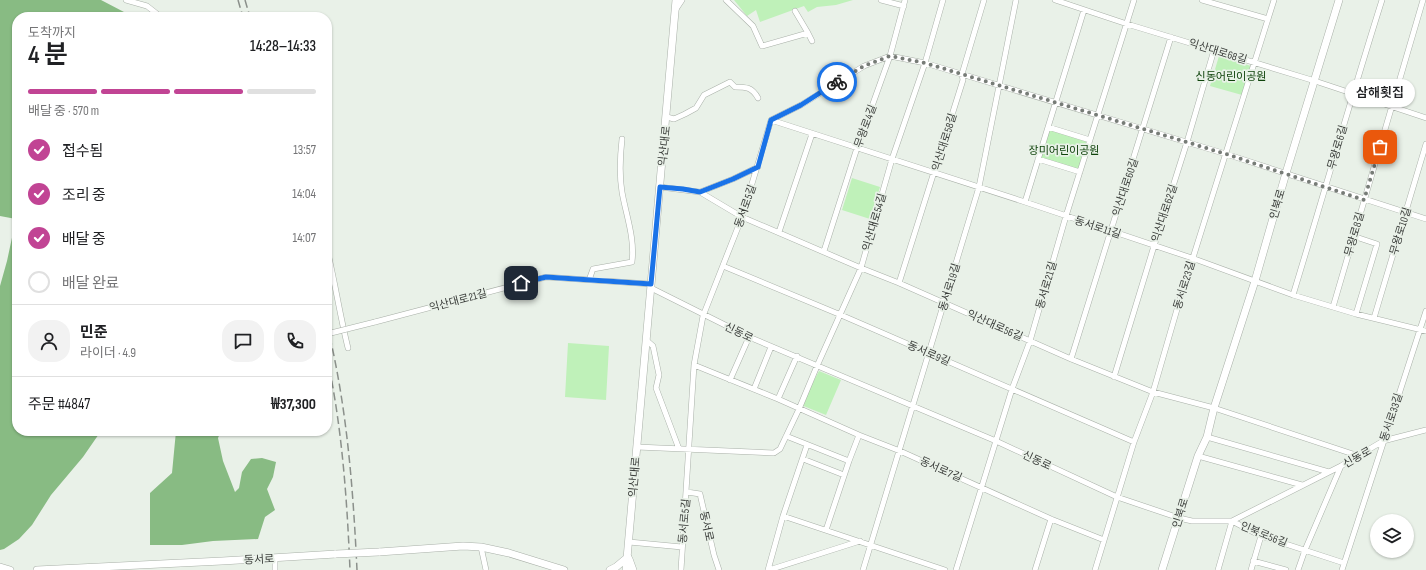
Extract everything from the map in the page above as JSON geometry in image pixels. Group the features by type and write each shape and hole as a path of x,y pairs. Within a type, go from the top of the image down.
{"street":[{"path":"126,0 147,6 155,12"},
{"name":"익산대로","path":"626,570 667,117 676,0"},
{"path":"676,10 682,0"},
{"path":"726,0 752,26 762,46 808,33"},
{"path":"881,0 904,3"},
{"name":"익산대로54길","path":"637,447 774,453 780,449 800,409 817,366 861,268 892,159 925,63 943,0"},
{"name":"익산대로58길","path":"899,283 963,80 962,74 984,0"},
{"name":"동서로19길","path":"863,570 979,187 1016,0"},
{"name":"익산대로68길","path":"1055,0 1127,24 1315,81 1352,95 1426,118"},
{"name":"동서로21길","path":"956,570 1012,389 1030,341 1066,216 1134,0"},
{"path":"1202,0 1268,19"},
{"name":"동서로23길","path":"1095,570 1134,442 1153,392 1192,258 1274,0"},
{"name":"인북로","path":"1162,570 1198,456 1207,437 1214,408 1256,281 1286,173 1339,0"},
{"name":"무왕로6길","path":"1293,295 1352,95 1382,0"},
{"name":"무왕로8길","path":"1333,307 1423,0"},
{"name":"무왕로4길","path":"824,251 857,148 890,56 904,3"},
{"path":"1025,202 1084,10"},
{"path":"795,11 812,41"},
{"name":"익산대로60길","path":"1071,359 1171,37"},
{"name":"익산대로62길","path":"1114,377 1188,142 1214,50"},
{"path":"771,120 801,105 864,66 890,56 925,63 1098,114 1426,219"},
{"path":"667,117 674,119 696,108 704,95 730,82 735,87 745,87 754,91 758,98"},
{"name":"동서로11길","path":"771,120 1025,202 1192,258 1293,295 1356,314 1426,331"},
{"name":"동서로5길","path":"681,570 694,365 704,315 742,217 771,120"},
{"path":"1048,127 1090,140"},
{"path":"779,232 812,134"},
{"path":"589,280 592,269 632,262 634,250 622,190 620,169 622,139"},
{"name":"무왕로10길","path":"1374,318 1426,144"},
{"path":"1038,159 1080,172"},
{"path":"700,192 758,167"},
{"name":"익산대로56길","path":"660,187 700,192 742,217 899,283 1071,359 1153,392 1214,408"},
{"path":"1353,236 1377,244 1356,314"},
{"name":"동서로9길","path":"723,266 841,315 1134,442"},
{"path":"332,272 348,348"},
{"name":"익산대로21길","path":"332,333 546,277 651,286"},
{"name":"신동로","path":"651,286 704,315 771,347 796,356 996,441 1117,497 1192,521 1232,521 1341,466 1383,441 1426,430"},
{"name":"동서로33길","path":"1342,570 1426,311"},
{"path":"730,380 749,337"},
{"path":"646,340 653,346 659,375 656,388 679,449"},
{"path":"754,389 771,347"},
{"path":"778,400 796,356"},
{"name":"동서로7길","path":"694,365 900,451 1051,519 1104,540"},
{"path":"1214,408 1359,456"},
{"path":"826,530 859,435"},
{"path":"786,436 849,461"},
{"path":"1207,437 1329,472"},
{"path":"769,570 783,516 807,445"},
{"path":"1198,456 1302,485"},
{"path":"803,459 844,475"},
{"path":"1298,570 1341,466"},
{"name":"동서로","path":"686,492 700,494 714,555 719,570"},
{"path":"783,516 871,544 945,570"},
{"path":"1035,570 1051,519"},
{"name":"인북로56길","path":"1218,570 1232,521 1261,536 1344,563"},
{"path":"1251,570 1261,536"},
{"path":"769,570 860,541"},
{"path":"629,542 682,547"},
{"name":"동서로","path":"37,570 456,547 481,547"},
{"path":"486,570 481,547 509,553 564,570"},
{"path":"610,570 616,567 628,556 632,570"},
{"path":"275,558 275,570"},
{"path":"1253,560 1286,570"},
{"path":"0,567 10,570"}],"green space":[{"path":"0,0 101,0 124,12 12,12 12,218 0,216"},
{"path":"734,0 853,0 836,5 817,7 808,12 804,6 760,22 756,10 747,16"},
{"name":"신동어린이공원","path":"1219,56 1251,66 1242,95 1210,86"},
{"name":"장미어린이공원","path":"1049,129 1088,141 1079,170 1040,158"},
{"path":"852,178 880,187 870,219 842,210"},
{"path":"12,238 12,436 98,436 83,457 51,495 32,525 19,539 0,550 0,286"},
{"path":"568,343 609,346 606,400 565,397"},
{"path":"819,371 841,380 826,415 801,405"},
{"path":"176,436 219,436 223,461 235,492 239,488 242,472 251,459 262,458 276,462 273,477 267,489 275,510 265,517 258,539 213,541 182,545 150,545 150,493 172,473"}],"railway":[{"path":"238,0 242,12"},
{"path":"245,0 249,12"},
{"path":"332,346 340,386 348,447 357,570"},
{"path":"332,383 343,463 350,570"}],"way so far":[{"path":"837,82 864,66 890,56 925,63 1098,114 1226,154 1364,200 1380,147"}],"place":[{"name":"삼해횟집","path":"1380,147"}],"route":[{"path":"521,283 546,277 651,284 660,187 700,192 758,167 771,120 801,105 837,82"}]}
